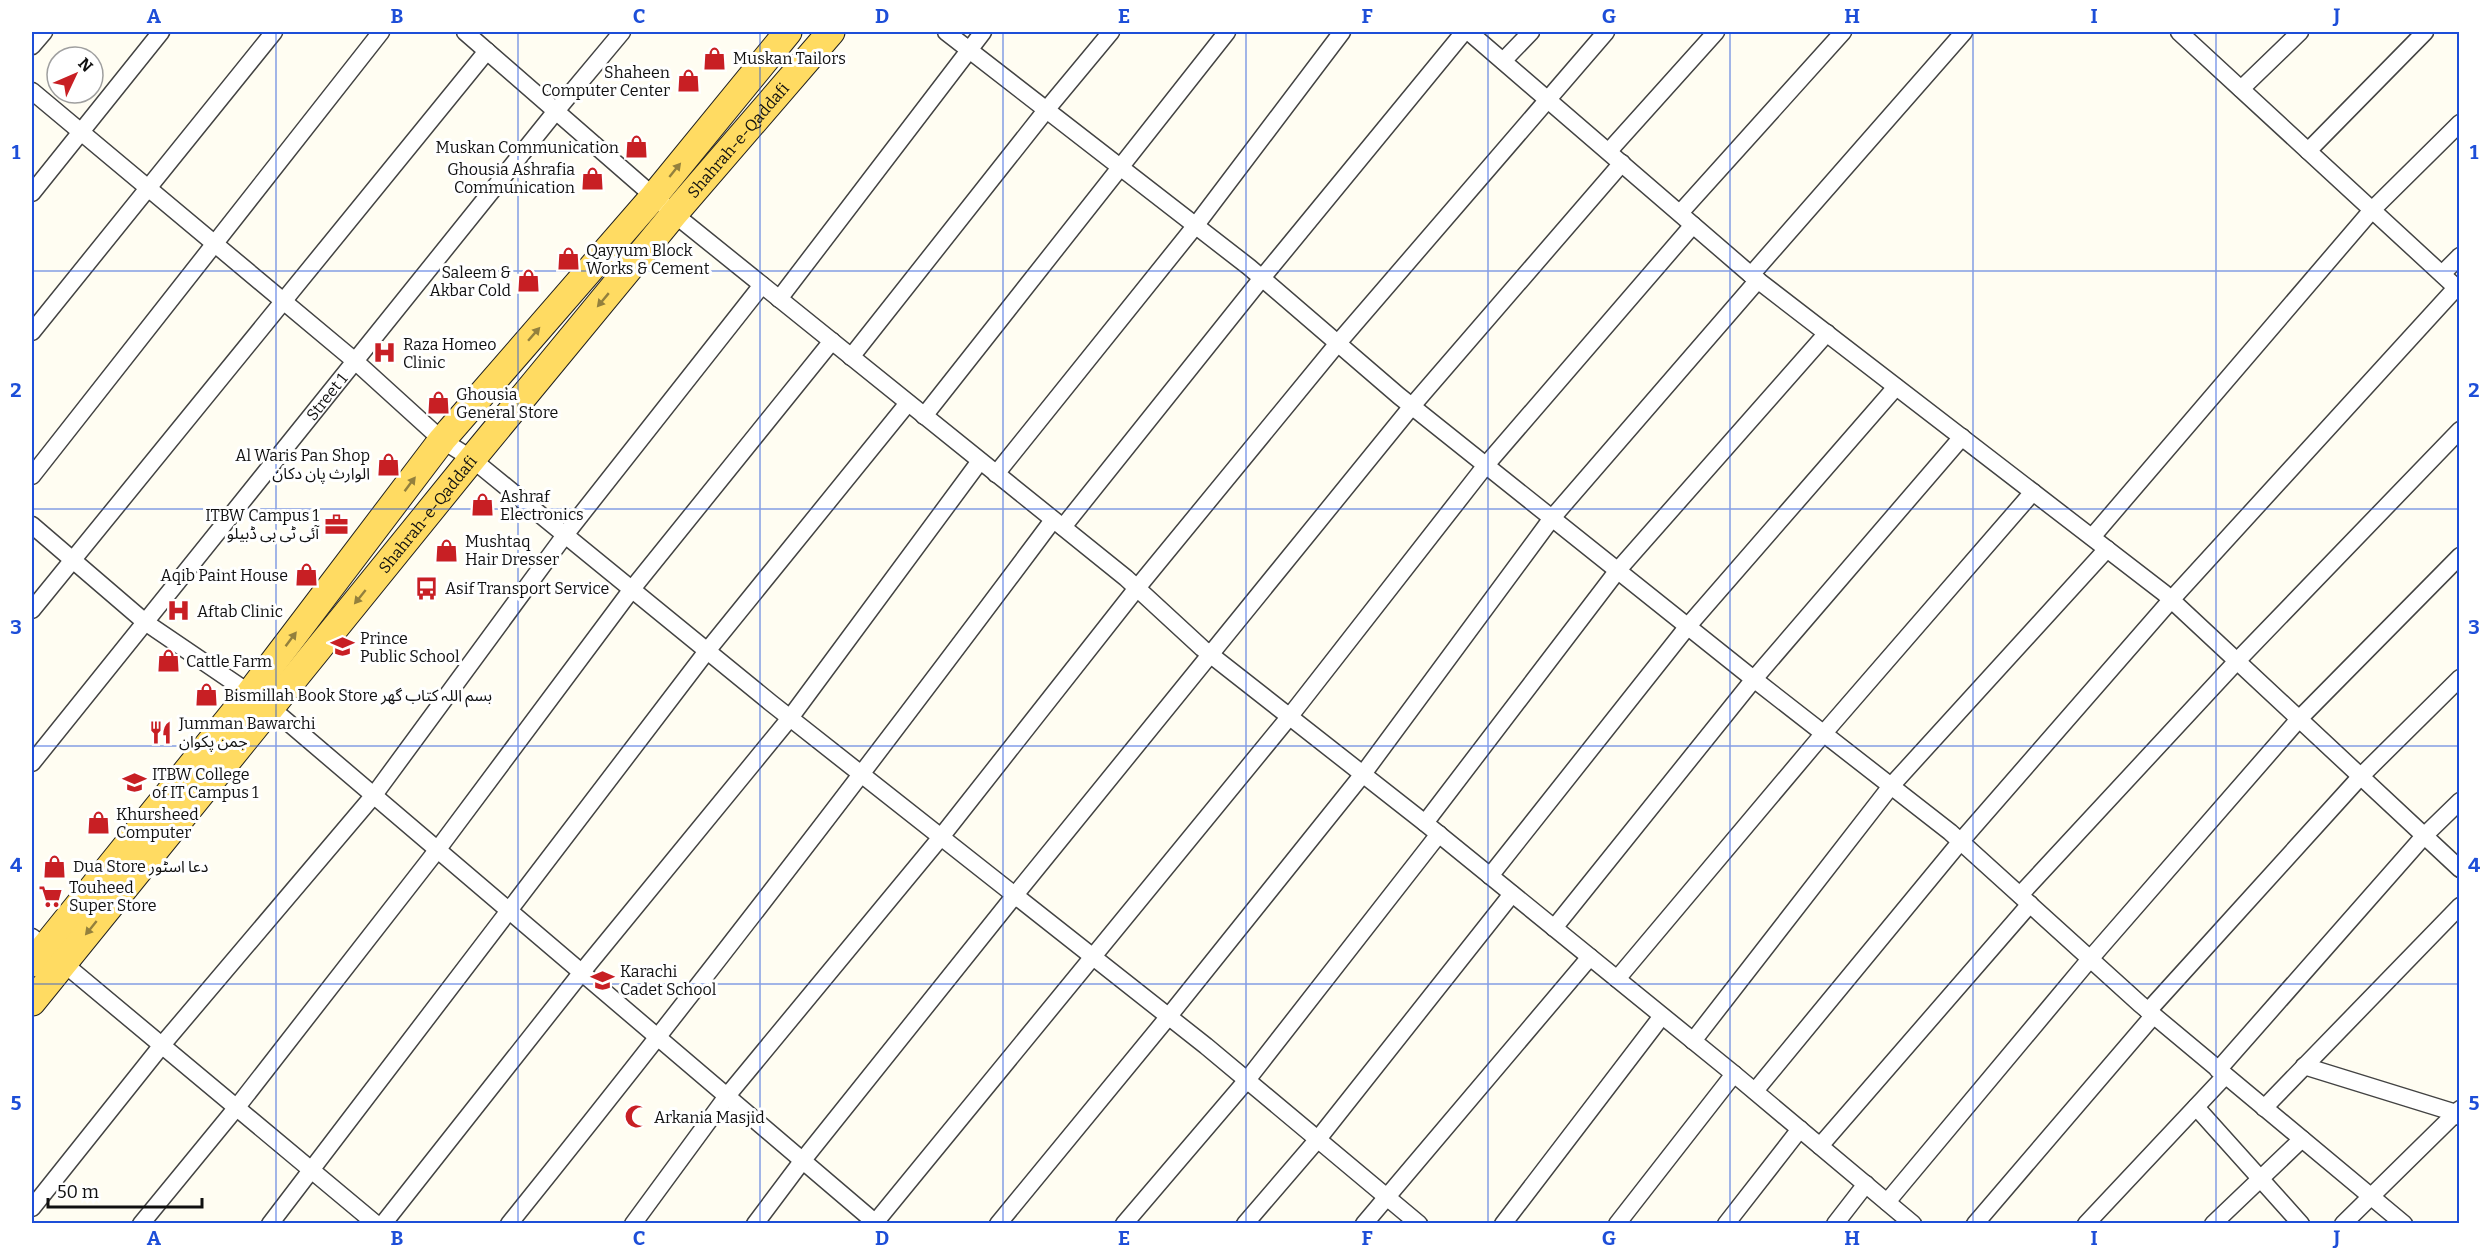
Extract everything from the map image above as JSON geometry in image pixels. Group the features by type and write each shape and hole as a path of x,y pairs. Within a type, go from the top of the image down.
{"main road":[{"name":"Shahrah-e-Qaddafi","path":"260,700 442,440 654,196 789,32"},
{"name":"Shahrah-e-Qaddafi","path":"32,1002 42,952 472,459 674,214 831,32"}],"street":[{"path":"32,46 44,32"},
{"path":"32,193 161,32"},
{"path":"32,332 274,32"},
{"path":"32,476 381,32"},
{"path":"465,32 674,214 1058,523 1137,588 1211,655 1439,834 1755,1091 1913,1224"},
{"name":"Street 1","path":"32,763 622,32"},
{"path":"946,32 1196,225 1412,406 1961,841 2151,1013 2404,1224"},
{"path":"779,299 983,32"},
{"path":"851,357 1047,109 1111,32"},
{"path":"924,416 1227,32"},
{"path":"996,474 1196,225 1342,32"},
{"path":"509,1224 659,1038 1058,523 1464,32"},
{"path":"1470,32 1755,278 2172,600 2460,868"},
{"path":"1503,61 1530,32"},
{"path":"633,1224 727,1096 941,837 1137,588 1338,343 1606,32"},
{"path":"1608,151 1716,32"},
{"path":"1680,213 1843,32"},
{"path":"998,1224 1363,774 1552,518 1964,32"},
{"path":"1755,1091 1961,841 2172,600 2458,289 2179,32"},
{"path":"2241,89 2300,32"},
{"path":"2308,151 2425,32"},
{"path":"32,610 487,51"},
{"path":"32,91 355,361 442,440 472,459 790,718 1169,1016 1419,1224"},
{"path":"2092,537 2372,210 2460,123"},
{"path":"755,1224 802,1160 1412,406 1622,163"},
{"path":"32,525 146,622 260,700 438,849 875,1223 1290,716 1486,465 1693,225"},
{"path":"2442,274 2460,256"},
{"path":"32,1208 162,1045 374,795 565,535 762,285"},
{"path":"1425,823 1618,570 1827,333"},
{"path":"141,1224 237,1107 438,849 632,589 832,341"},
{"path":"1490,876 1688,626 1896,387"},
{"path":"270,1224 707,651 908,403"},
{"path":"1820,1146 2025,900 2237,661 2460,430"},
{"path":"1554,928 1754,679 1962,437"},
{"path":"382,1224 582,972 790,718 980,461"},
{"path":"1617,979 2033,492"},
{"path":"1693,1041 1891,786 2107,549"},
{"path":"1887,1202 2090,959 2300,720 2460,556"},
{"path":"1975,1224 2151,1013 2361,776 2460,678"},
{"path":"2086,1224 2196,1107 2222,1073 2424,836 2460,801"},
{"path":"1124,1224 1246,1080 1439,834"},
{"path":"1245,1224 1318,1139 1512,894"},
{"path":"2264,1108 2460,906"},
{"path":"42,952 162,1045 376,1224"},
{"path":"1364,1224 1590,957"},
{"path":"1503,1224 1662,1016"},
{"path":"2304,1066 2458,1113 2343,1224"},
{"path":"1617,1224 1734,1074"},
{"path":"2196,1107 2301,1224"},
{"path":"1726,1224 1800,1129"},
{"path":"2212,1224 2302,1140"},
{"path":"1835,1224 1866,1184"}],"place":[{"name":"Muskan Tailors","path":"715,58"},
{"name":"Shaheen Computer Center","path":"688,81"},
{"name":"Muskan Communication","path":"637,147"},
{"name":"Ghousia Ashrafia Communication","path":"593,178"},
{"name":"Qayyum Block Works & Cement","path":"568,259"},
{"name":"Saleem & Akbar Cold","path":"529,281"},
{"name":"Raza Homeo Clinic","path":"385,353"},
{"name":"Ghousia General Store","path":"438,403"},
{"name":"Al Waris Pan Shop الوارث پان دکان","path":"388,464"},
{"name":"Ashraf Electronics","path":"482,505"},
{"name":"ITBW Campus 1 آئی ٹی بی ڈبیلو","path":"337,524"},
{"name":"Mushtaq Hair Dresser","path":"447,550"},
{"name":"Aqib Paint House","path":"306,575"},
{"name":"Asif Transport Service","path":"427,588"},
{"name":"Aftab Clinic","path":"179,611"},
{"name":"Prince Public School","path":"342,647"},
{"name":"Cattle Farm","path":"168,661"},
{"name":"Bismillah Book Store بسم اللہ کتاب گھر","path":"206,695"},
{"name":"Jumman Bawarchi جمن پکوان","path":"161,732"},
{"name":"ITBW College of IT Campus 1","path":"134,783"},
{"name":"Khursheed Computer","path":"98,823"},
{"name":"Dua Store دعا اسٹور","path":"55,866"},
{"name":"Touheed Super Store","path":"51,896"},
{"name":"Karachi Cadet School","path":"602,980"},
{"name":"Arkania Masjid","path":"636,1117"}]}
